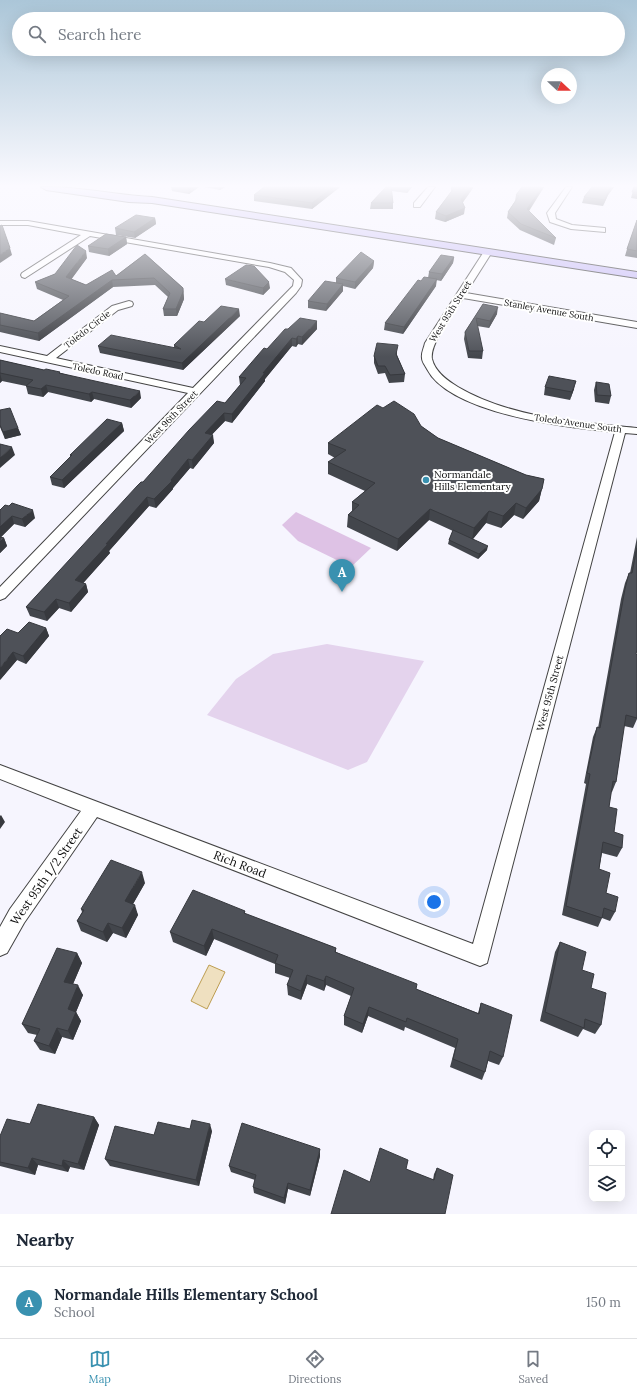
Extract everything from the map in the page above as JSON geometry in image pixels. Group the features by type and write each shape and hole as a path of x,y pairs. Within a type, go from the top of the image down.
{"main road":[{"path":"434,244 637,275"}],"street":[{"path":"25,275 74,244"},
{"name":"West 96th Street","path":"0,595 297,286 298,280 288,270 244,260 147,244"},
{"name":"West 95th Street","path":"453,388 441,380 432,370 427,360 427,351 430,343 488,252"},
{"name":"Stanley Avenue South","path":"460,295 637,325"},
{"name":"Toledo Circle","path":"48,360 115,308 129,304"},
{"name":"Toledo Road","path":"0,349 196,392"},
{"name":"Toledo Avenue South","path":"453,388 474,399 524,416 637,431"},
{"name":"West 95th Street","path":"480,956 621,429"},
{"name":"Rich Road","path":"0,772 480,956"},
{"name":"West 95th 1/2 Street","path":"0,946 17,916 93,808"}],"shaded area":[{"path":"296,512 371,548 351,567 298,541 282,525"},
{"path":"327,644 424,661 367,762 348,770 207,715 236,679 273,654"},
{"path":"209,965 225,972 207,1009 191,1001"}],"building":[{"path":"0,244 8,244 10,248 0,255"},
{"path":"92,244 116,244 108,249 88,246"},
{"path":"629,244 637,244 637,251 627,249"},
{"path":"77,245 86,251 66,277 86,285 112,270 116,276 145,254 183,288 183,292 176,309 163,309 170,293 154,278 112,280 38,333 0,325 0,313 34,321 69,296 35,282 55,274"},
{"path":"361,252 374,261 355,282 336,278"},
{"path":"441,255 454,257 442,274 429,272"},
{"path":"246,265 254,266 269,282 263,288 225,279"},
{"path":"424,277 437,279 404,327 385,323 418,280 421,281"},
{"path":"325,281 343,284 327,304 308,301"},
{"path":"483,304 498,307 490,321 476,318 483,351 469,351 465,332"},
{"path":"221,306 239,309 182,363 98,346 111,335 181,349 174,345 199,321 204,322"},
{"path":"300,318 317,321 302,337 298,336 296,339 292,338 232,414 224,413 205,433 213,435 192,460 188,459 171,480 172,481 154,499 147,497 106,544 108,544 75,580 86,584 69,603 56,599 44,612 26,607 217,401 225,403 246,378 239,377 264,348 267,349 285,329 288,329"},
{"path":"377,343 398,345 396,354 405,374 390,375 385,366 378,366 374,356"},
{"path":"0,360 60,372 59,373 140,391 130,400 92,392 89,394 46,385 41,389 26,386 33,380 0,373"},
{"path":"549,376 576,381 572,392 545,387"},
{"path":"596,382 609,384 611,396 597,395"},
{"name":"Normandale Hills Elementary","path":"394,401 414,414 421,426 438,438 526,475 544,479 542,489 526,508 516,503 503,516 489,511 474,528 430,509 398,539 348,515 359,505 352,502 375,483 328,462 346,450 328,443 377,405 383,408"},
{"path":"10,408 18,428 3,432 0,425 0,410"},
{"path":"107,419 122,423 62,480 50,477 72,455 70,455"},
{"path":"0,444 12,447 0,458"},
{"path":"12,503 33,510 22,519 12,516 0,527 0,510 5,505 9,506"},
{"path":"453,530 488,546 479,554 449,540"},
{"path":"637,548 637,718 626,715 616,782 613,781 609,807 617,809 614,832 623,835 622,848 603,842 599,869 610,873 606,893 618,897 615,912 604,908 602,918 566,906 590,774 587,773 597,727 600,728 625,589 629,573 632,573"},
{"path":"29,622 46,628 23,656 13,652 0,668 0,636 7,629 18,633"},
{"path":"111,860 142,872 125,901 135,905 122,928 108,923 103,932 77,921 84,910 81,909"},
{"path":"193,890 245,911 244,913 336,948 335,952 417,984 416,989 479,1014 481,1003 512,1015 503,1057 490,1051 485,1072 453,1059 458,1039 407,1018 406,1022 369,1007 363,1024 344,1016 354,988 326,976 324,981 307,975 301,991 287,985 293,970 275,963 278,955 212,929 204,946 170,932"},
{"path":"560,942 586,952 582,970 594,974 591,988 606,993 601,1025 585,1019 584,1028 545,1012"},
{"path":"57,948 77,953 64,982 78,985 68,1009 76,1012 68,1031 57,1028 49,1046 34,1041 40,1029 22,1024"},
{"path":"38,1104 94,1117 78,1164 63,1160 62,1166 32,1158 28,1168 0,1162 0,1136 7,1119 30,1124"},
{"path":"192,1120 210,1124 196,1180 105,1159 115,1126 154,1135 158,1122 190,1129"},
{"path":"242,1123 320,1149 310,1190 288,1183 284,1198 253,1187 256,1175 229,1166"},
{"path":"380,1148 408,1160 406,1169 434,1180 437,1168 453,1175 445,1214 331,1214 344,1170 370,1182"}],"place":[{"name":"Normandale Hills Elementary","path":"426,480"},
{"name":"Normandale Hills Elementary School","path":"342,592"}]}
